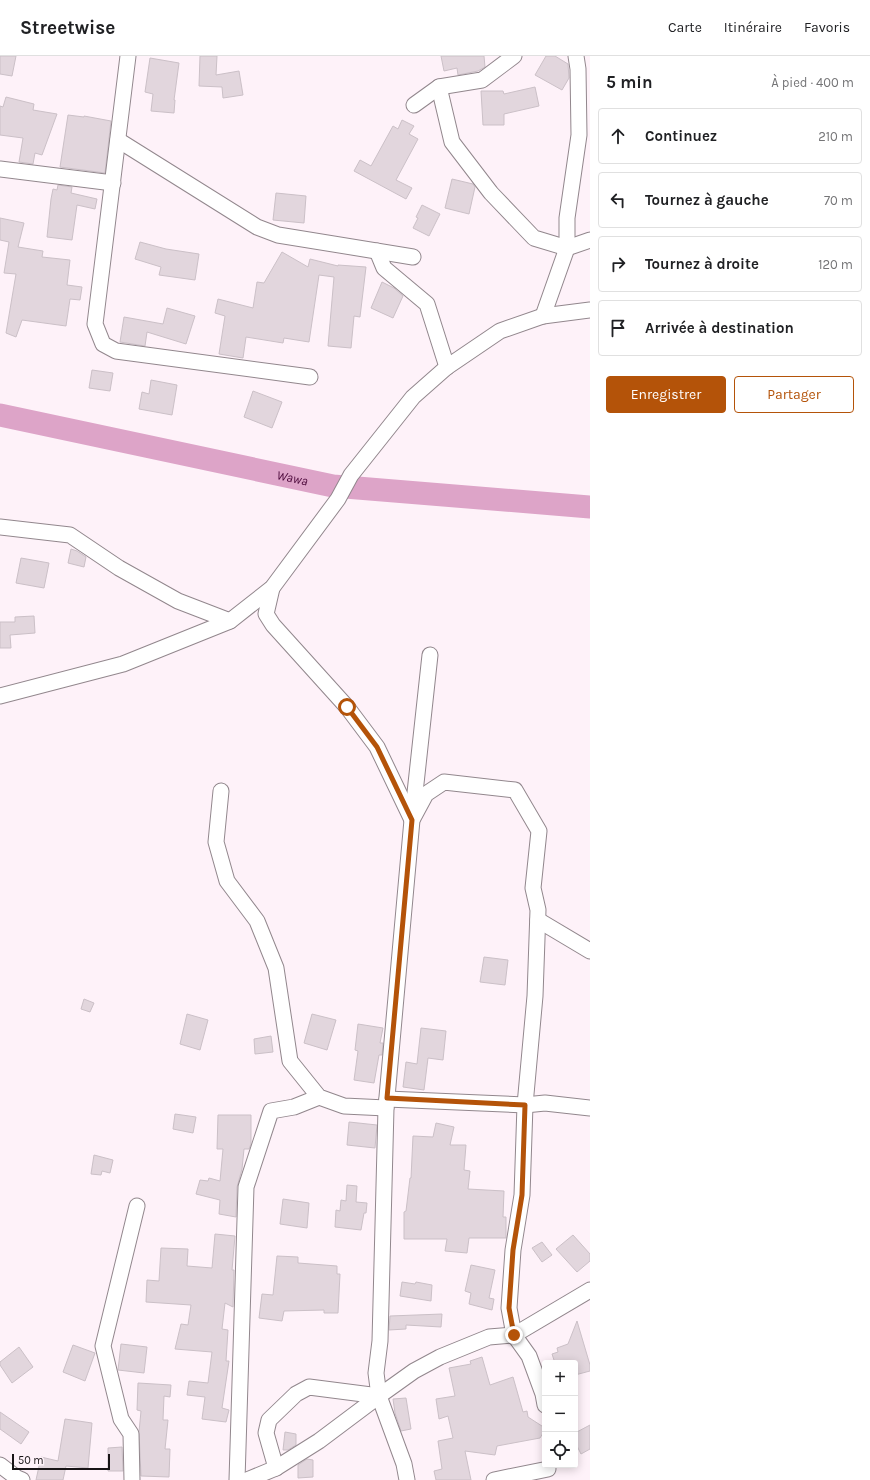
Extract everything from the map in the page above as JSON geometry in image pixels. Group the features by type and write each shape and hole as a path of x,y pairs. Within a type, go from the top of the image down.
{"street":[{"path":"128,56 95,324 103,344 116,351 310,377"},
{"path":"414,105 439,87 482,80 514,56"},
{"path":"543,316 567,248 568,218 579,135 578,69 576,56"},
{"path":"439,87 452,142 491,193 534,238 567,248 590,240"},
{"path":"118,140 257,227 278,235 413,257"},
{"path":"0,169 113,183"},
{"path":"377,251 384,268 427,304 447,367"},
{"path":"0,696 123,664 230,621 272,588 338,499 351,475 413,397 447,367 500,331 543,316 590,310"},
{"path":"0,527 70,535 120,568 178,601 230,621"},
{"path":"272,588 266,614 273,625 347,707 377,747 412,820"},
{"path":"407,1480 404,1464 379,1396 376,1373 380,1341 386,1103 412,820 430,655"},
{"path":"412,820 426,794 444,782 515,790 539,831 534,888 538,910 535,996 525,1105 522,1195 513,1250 509,1308 514,1335 529,1356 543,1396"},
{"path":"221,791 216,842 227,881 257,921 276,968 290,1062 319,1097 344,1106 386,1103 525,1105 545,1103 590,1108"},
{"path":"538,920 590,951"},
{"path":"237,1480 246,1187 271,1111 294,1108 319,1097"},
{"path":"132,1480 131,1434 121,1418 103,1346 137,1206"},
{"path":"256,1478 276,1468 319,1441 414,1371 440,1357 489,1337 514,1335 590,1290"},
{"path":"276,1468 266,1434 269,1420 296,1394 309,1387 379,1396"},
{"path":"0,1464 18,1479"},
{"path":"494,1480 548,1471"}],"building":[{"path":"0,56 16,56 12,76 0,74"},
{"path":"200,56 217,56 216,75 239,71 243,95 223,98 222,87 199,86"},
{"path":"441,56 484,56 485,67 478,71 458,75 457,68 444,71"},
{"path":"546,56 555,56 568,64 569,78 562,90 535,75"},
{"path":"150,58 179,63 174,100 174,113 151,111 153,94 145,92"},
{"path":"535,87 539,106 504,114 504,125 483,125 481,91 503,91 504,94"},
{"path":"6,97 34,104 33,110 57,114 42,155 35,153 33,164 19,162 23,138 0,135 0,106 3,107"},
{"path":"68,115 84,116 111,121 105,173 60,167"},
{"path":"402,120 414,126 409,134 418,139 396,180 412,188 406,199 354,171 360,160 371,166 393,126 398,129"},
{"path":"452,179 473,184 475,187 469,214 445,208"},
{"path":"58,185 72,187 71,193 97,199 95,209 77,205 72,240 47,237 53,189 57,190"},
{"path":"276,193 306,196 304,223 273,220"},
{"path":"422,205 440,214 429,236 413,228 418,218 416,217"},
{"path":"0,218 24,223 18,247 43,251 42,257 70,260 67,285 82,287 80,300 70,299 66,326 22,320 16,337 6,333 16,274 4,273 9,242 0,240"},
{"path":"140,242 166,249 199,254 195,280 159,275 161,267 135,259"},
{"path":"282,252 308,267 310,259 338,266 366,267 360,317 354,316 351,348 328,346 334,277 319,275 309,342 284,338 283,343 246,337 243,358 219,354 225,316 215,313 218,299 253,308 257,282 264,283"},
{"path":"382,282 394,288 403,296 393,318 371,308"},
{"path":"167,308 195,316 186,344 147,332 145,346 120,342 124,317 163,324"},
{"path":"92,370 113,373 110,391 89,388"},
{"path":"151,380 177,385 172,415 139,409 142,392 149,394"},
{"path":"253,391 282,402 272,428 244,417"},
{"path":"71,549 86,557 84,567 68,563"},
{"path":"21,558 49,563 44,588 16,583"},
{"path":"34,616 35,633 10,635 11,648 0,648 0,622 15,622 15,617"},
{"path":"484,957 508,960 505,985 480,982"},
{"path":"84,999 94,1003 90,1012 81,1009"},
{"path":"187,1014 208,1020 200,1050 180,1044"},
{"path":"312,1014 336,1020 327,1050 304,1043"},
{"path":"358,1024 383,1028 380,1043 383,1043 382,1055 379,1055 374,1083 354,1080 358,1051 355,1050"},
{"path":"421,1028 446,1031 443,1060 428,1058 424,1090 403,1087 406,1062 417,1064"},
{"path":"271,1036 273,1052 255,1054 254,1039"},
{"path":"175,1114 196,1117 193,1133 173,1129"},
{"path":"218,1115 251,1115 251,1144 249,1149 244,1149 242,1169 237,1187 236,1217 219,1214 220,1200 196,1194 200,1180 208,1181 209,1178 220,1181 223,1149 217,1149"},
{"path":"349,1122 377,1125 375,1148 347,1145"},
{"path":"436,1123 454,1127 450,1145 466,1145 464,1170 470,1171 468,1189 504,1191 503,1217 506,1217 506,1238 469,1238 467,1253 445,1251 447,1239 404,1239 404,1212 406,1211 411,1178 413,1136 433,1137"},
{"path":"94,1155 113,1160 110,1173 102,1171 101,1175 91,1174"},
{"path":"347,1185 357,1186 356,1202 367,1203 361,1230 335,1227 336,1210 340,1211 341,1200 346,1201"},
{"path":"283,1199 309,1203 307,1228 280,1224"},
{"path":"215,1234 235,1236 232,1270 234,1270 233,1307 225,1303 222,1329 228,1330 226,1361 229,1361 222,1408 229,1410 226,1422 202,1419 205,1397 187,1395 189,1381 208,1383 212,1352 175,1349 181,1324 188,1325 191,1305 146,1302 147,1280 159,1281 161,1248 188,1249 187,1266 212,1268"},
{"path":"573,1235 590,1254 590,1261 577,1272 556,1249"},
{"path":"542,1242 552,1255 542,1262 532,1248"},
{"path":"277,1256 298,1257 298,1263 337,1266 337,1274 340,1274 338,1313 324,1313 324,1310 284,1311 282,1321 259,1318 262,1294 273,1295"},
{"path":"471,1265 495,1270 489,1298 494,1299 492,1310 469,1304 471,1293 465,1291"},
{"path":"402,1282 415,1284 416,1282 432,1285 431,1301 400,1296"},
{"path":"442,1314 441,1327 406,1325 406,1329 389,1330 390,1316"},
{"path":"577,1321 590,1365 590,1371 578,1374 578,1360 554,1360 552,1354 558,1352 557,1348 568,1344"},
{"path":"121,1344 147,1347 144,1373 118,1370"},
{"path":"73,1345 95,1353 85,1381 63,1372"},
{"path":"19,1347 33,1367 12,1383 0,1365 0,1362"},
{"path":"482,1357 490,1385 513,1377 523,1412 527,1411 528,1417 542,1426 542,1435 540,1438 497,1446 495,1455 465,1451 471,1480 436,1480 434,1471 442,1469 438,1441 453,1438 448,1416 439,1419 436,1399 455,1396 449,1368 471,1364 470,1361"},
{"path":"138,1383 171,1385 170,1397 164,1396 163,1420 168,1420 165,1449 170,1449 169,1477 141,1476 139,1432 141,1411 137,1410"},
{"path":"406,1398 411,1429 401,1431 395,1413 393,1399"},
{"path":"0,1412 29,1432 21,1444 0,1429"},
{"path":"65,1419 92,1423 88,1468 66,1466 63,1480 36,1480 41,1457 58,1461"},
{"path":"590,1425 590,1449 581,1454 578,1448 578,1431"},
{"path":"285,1432 296,1434 296,1445 288,1450 283,1450"},
{"path":"122,1447 123,1471 108,1471 108,1448"},
{"path":"307,1459 313,1460 313,1477 298,1478 298,1465"}],"waterway":[{"name":"Wawa","path":"0,415 333,486 590,507"}],"route":[{"path":"347,707 377,747 412,820 387,1098 525,1105 522,1195 513,1250 509,1308 514,1335"}]}
